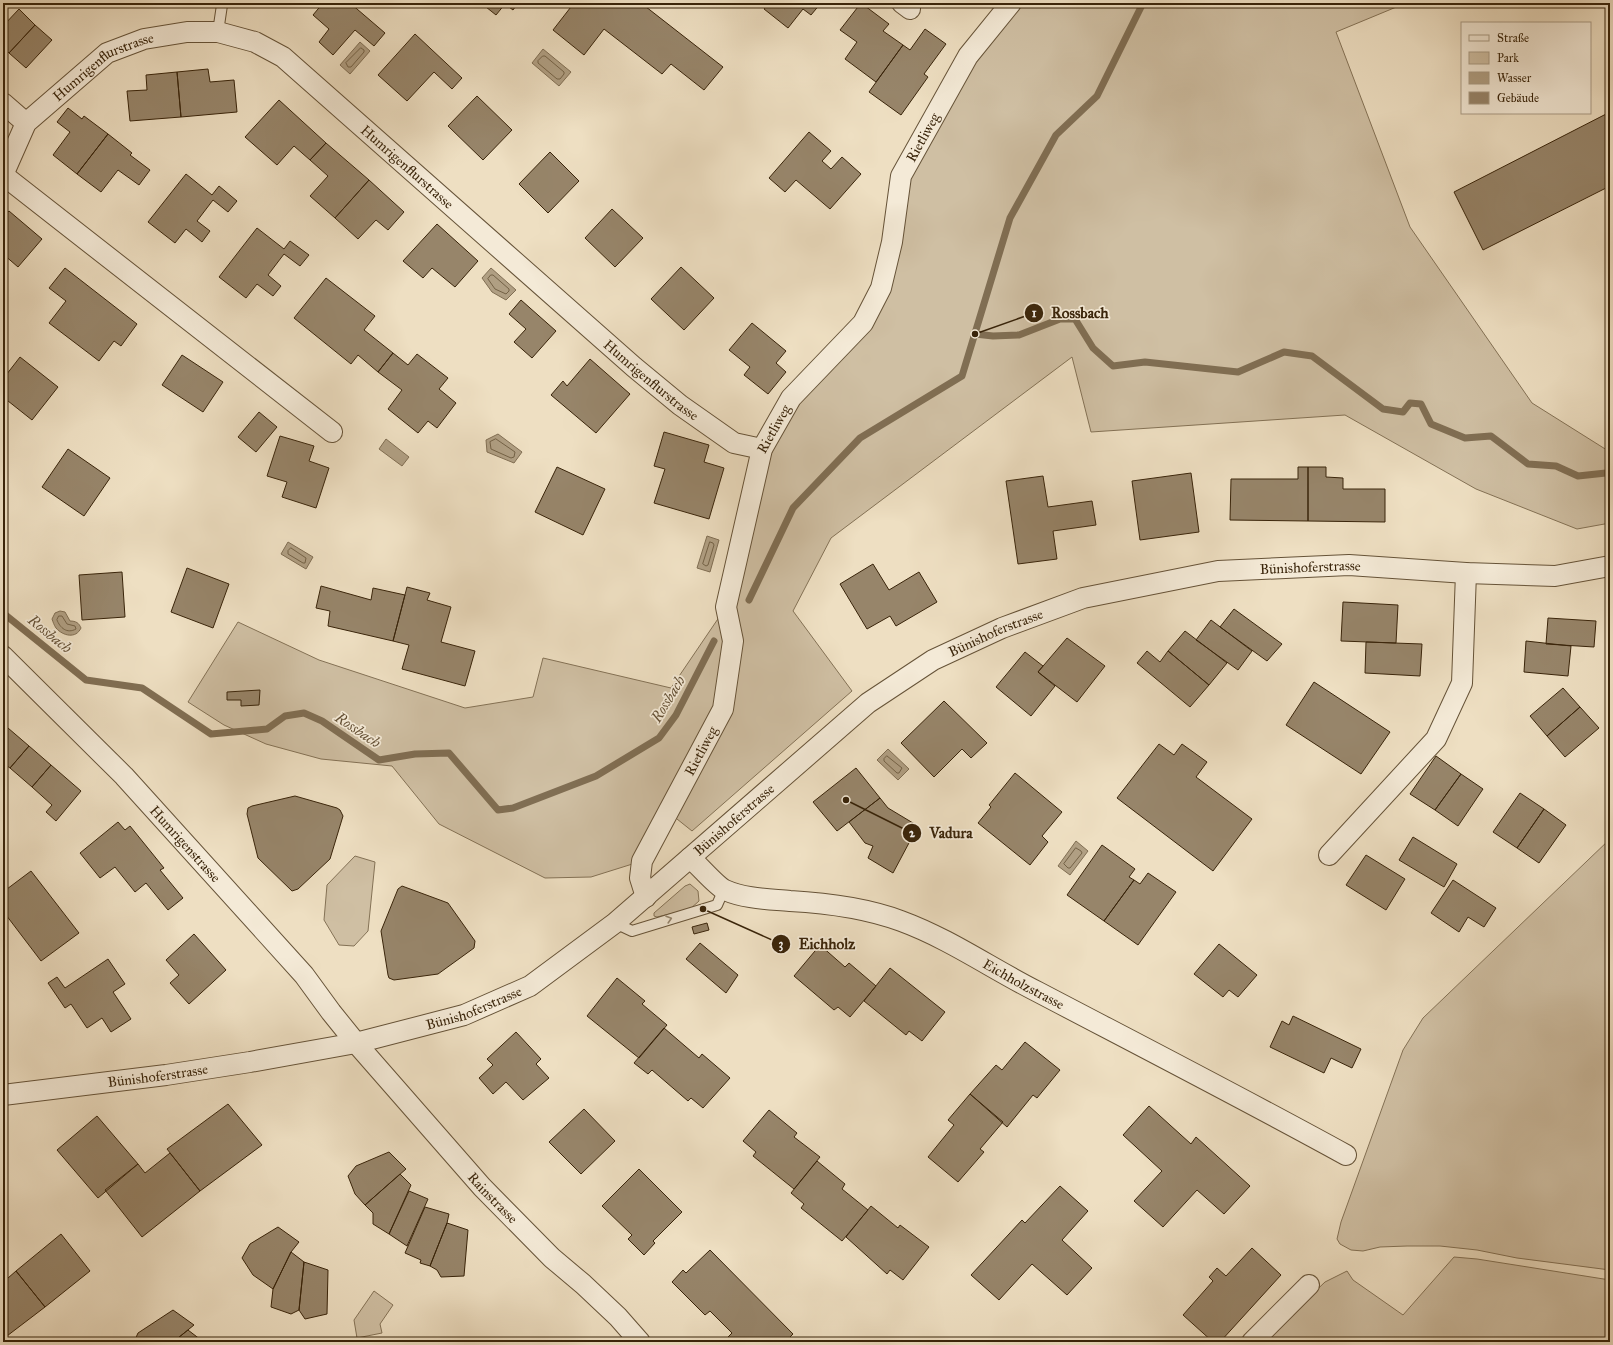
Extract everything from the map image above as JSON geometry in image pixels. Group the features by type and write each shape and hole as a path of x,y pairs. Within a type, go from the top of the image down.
{"street":[{"name":"Rietliweg","path":"646,897 640,878 642,861 723,708 733,641 726,607 762,449 791,398 863,323 881,288 892,242 902,176 968,56 1012,3"},
{"name":"Humrigenflurstrasse","path":"332,432 3,175 26,123 107,53 144,39 187,32 218,32 255,42 283,56 640,372 680,405 734,443 762,449"},
{"path":"3,103 26,123"},
{"name":"Bünishoferstrasse","path":"3,1095 166,1075 356,1043 464,1015 530,986 623,927 646,897 868,703 933,660 1002,628 1083,598 1218,571 1349,565 1466,573 1555,576 1610,566"},
{"path":"1329,855 1436,739 1462,683 1466,573"},
{"name":"Humrigenstrasse","path":"3,656 124,776 304,975 356,1043"},
{"name":"Eichholzstrasse","path":"690,858 724,889 743,895 768,900 848,907 901,921 952,944 1034,990 1227,1090 1346,1154"},
{"name":"Rainstrasse","path":"356,1043 482,1188 552,1258 583,1284 618,1317 640,1342"},
{"path":"1252,1342 1308,1286"}],"lane":[{"path":"218,32 222,5 220,3"},
{"path":"623,927 717,905 724,889"}],"green space":[{"path":"1011,3 1406,3 1336,32 1410,227 1532,403 1610,452 1610,523 1577,529 1476,489 1345,415 1091,432 1072,357 831,538 793,611 852,691 692,831 667,811 642,861 591,877 545,878 439,824 392,766 321,759 266,744 224,725 188,702 238,622 319,660 465,708 533,697 543,658 671,688 726,607 762,449 863,323 901,176"},
{"path":"1610,839 1610,1270 1517,1258 1477,1250 1440,1246 1380,1247 1363,1251 1351,1250 1340,1244 1337,1239 1341,1222 1403,1050 1423,1018"},
{"path":"355,856 375,862 368,931 354,946 339,945 324,920 327,885"},
{"path":"690,884 698,891 699,901 690,909 657,917 654,916 654,913 685,886"},
{"path":"1454,1257 1477,1259 1610,1280 1610,1342 1262,1342 1325,1282 1347,1271 1353,1280 1403,1315"},
{"path":"374,1291 393,1305 380,1324 382,1333 357,1338 354,1320"}],"water":[{"path":"360,42 370,51 350,74 340,65"},
{"path":"543,49 571,72 559,86 532,63"},
{"path":"491,268 516,290 506,300 492,292 482,278"},
{"path":"498,434 522,452 514,463 487,452 486,440"},
{"path":"386,439 409,457 402,466 379,449"},
{"path":"707,536 719,540 710,572 697,568"},
{"path":"288,542 313,557 306,569 281,554"},
{"path":"60,611 65,612 70,621 76,622 79,625 81,628 76,634 69,635 62,633 56,628 52,619 55,613"},
{"path":"888,749 909,769 898,780 877,760"},
{"path":"1076,841 1088,851 1070,875 1058,866"}],"building":[{"path":"323,3 350,3 385,33 374,46 355,30 333,55 319,42 329,29 313,15"},
{"path":"481,3 518,3 513,10 505,4 496,15"},
{"path":"574,3 641,3 723,67 704,90 671,64 662,74 604,29 584,55 553,30"},
{"path":"769,3 821,3 811,15 803,9 788,28 764,9"},
{"path":"861,3 889,24 883,31 903,45 876,82 845,59 857,42 840,30"},
{"path":"19,9 35,25 9,53 3,47 3,26"},
{"path":"35,25 52,40 26,68 9,53"},
{"path":"925,29 946,44 924,74 928,77 901,115 869,92 903,45 910,50"},
{"path":"415,34 462,78 452,89 434,72 407,101 378,75"},
{"path":"208,69 210,82 234,80 237,112 181,117 177,72"},
{"path":"177,72 181,117 130,121 127,91 147,90 146,75"},
{"path":"477,96 512,130 483,160 448,126"},
{"path":"279,100 326,143 310,160 294,146 277,165 245,137"},
{"path":"68,108 82,119 84,116 108,134 77,174 53,155 70,132 57,122"},
{"path":"1610,112 1610,186 1483,250 1454,192"},
{"path":"809,132 831,151 822,161 831,169 842,157 861,174 830,209 796,180 785,192 769,178"},
{"path":"108,134 132,153 130,155 150,170 139,185 118,170 101,192 77,174"},
{"path":"326,143 369,180 335,218 310,196 328,176 310,160"},
{"path":"550,152 579,181 548,213 519,184"},
{"path":"186,174 212,195 219,186 237,201 228,212 213,200 197,221 210,231 202,242 186,229 175,243 148,222"},
{"path":"369,180 404,212 388,230 376,220 358,239 335,218"},
{"path":"612,209 643,238 615,267 585,238"},
{"path":"9,211 42,239 18,267 3,254 3,217"},
{"path":"437,224 478,261 455,287 432,268 423,278 403,261"},
{"path":"257,228 284,249 290,241 309,255 300,266 284,254 268,275 281,286 273,296 257,284 246,298 219,277"},
{"path":"681,267 714,298 684,330 651,299"},
{"path":"65,268 137,324 121,346 114,341 99,361 49,323 66,301 49,288"},
{"path":"326,278 375,316 364,330 393,353 378,372 358,355 351,364 294,318"},
{"path":"521,300 556,331 532,358 514,342 526,329 509,314"},
{"path":"752,323 786,351 776,363 786,372 768,394 744,375 750,367 729,350"},
{"path":"393,353 408,365 417,354 448,378 439,389 456,403 437,428 428,421 418,433 388,409 402,390 378,372"},
{"path":"182,355 223,382 203,412 162,385"},
{"path":"20,357 58,387 32,420 3,397 3,379"},
{"path":"590,359 630,394 596,433 551,395 563,381 567,386"},
{"path":"259,412 277,427 256,452 238,437"},
{"path":"664,432 709,445 704,462 724,468 709,519 654,503 665,469 654,466"},
{"path":"280,436 314,446 309,461 329,468 316,508 282,497 287,482 267,476"},
{"path":"68,449 110,478 84,516 42,487"},
{"path":"557,467 605,489 583,535 535,512"},
{"path":"1298,467 1308,467 1308,521 1230,520 1231,479 1298,479"},
{"path":"1308,467 1326,467 1326,477 1343,478 1343,489 1385,489 1385,522 1308,521"},
{"path":"1191,473 1199,532 1140,540 1132,481"},
{"path":"1043,476 1048,507 1092,501 1096,525 1053,531 1057,559 1018,564 1006,481"},
{"path":"873,564 889,590 919,572 937,602 896,626 890,616 867,629 840,584"},
{"path":"187,568 229,584 213,628 171,612"},
{"path":"122,572 125,617 82,620 79,575"},
{"path":"321,586 371,600 373,588 405,595 393,641 328,626 330,611 316,608"},
{"path":"407,587 430,593 427,600 451,607 441,642 475,651 465,686 402,669 409,645 393,641"},
{"path":"1343,602 1398,605 1396,643 1341,641"},
{"path":"1234,609 1282,644 1267,661 1220,627"},
{"path":"1548,618 1596,621 1594,647 1546,644"},
{"path":"1211,620 1252,651 1238,670 1196,640"},
{"path":"1185,631 1227,663 1209,685 1168,651"},
{"path":"1067,638 1105,666 1077,702 1038,672"},
{"path":"1526,641 1571,646 1568,676 1524,672"},
{"path":"1366,642 1422,644 1420,676 1365,673"},
{"path":"1147,651 1160,662 1168,651 1209,685 1190,707 1137,663"},
{"path":"1025,652 1043,666 1038,672 1055,686 1031,716 996,687"},
{"path":"1314,682 1390,732 1361,774 1286,725"},
{"path":"1563,688 1580,707 1547,736 1530,716"},
{"path":"260,690 259,705 241,706 241,700 227,700 227,692"},
{"path":"944,701 987,743 971,758 962,749 934,777 901,743"},
{"path":"1580,707 1599,728 1565,757 1547,736"},
{"path":"8,728 29,746 10,768 3,763 3,734"},
{"path":"1159,744 1174,755 1182,744 1207,762 1196,777 1252,819 1213,871 1117,798"},
{"path":"29,746 51,765 32,787 10,768"},
{"path":"1436,756 1461,774 1435,810 1410,794"},
{"path":"51,765 81,791 56,821 46,812 52,805 32,787"},
{"path":"856,768 880,798 837,831 813,802"},
{"path":"1015,773 1062,812 1042,836 1048,842 1030,865 978,823 991,807 989,805"},
{"path":"1461,774 1483,789 1458,826 1435,810"},
{"path":"1520,793 1544,809 1517,848 1493,832"},
{"path":"295,796 337,808 343,816 330,859 298,889 292,891 258,858 247,814 248,808 252,806"},
{"path":"880,798 888,808 918,826 893,873 868,858 873,846 865,843 849,822"},
{"path":"1544,809 1566,825 1539,863 1517,848"},
{"path":"118,822 125,830 130,826 164,868 160,870 183,898 168,910 146,883 135,892 115,867 100,878 80,853"},
{"path":"1413,837 1457,864 1444,887 1399,860"},
{"path":"1102,845 1135,869 1129,877 1134,880 1104,921 1067,895"},
{"path":"1366,855 1405,879 1386,910 1346,885"},
{"path":"31,871 79,933 41,961 3,911 3,892"},
{"path":"1148,873 1176,892 1138,945 1104,921 1134,880 1140,884"},
{"path":"1453,880 1496,908 1484,927 1468,917 1459,932 1431,913"},
{"path":"402,886 448,903 475,941 474,948 438,974 394,980 389,978 381,931 398,889"},
{"path":"707,923 709,930 694,934 692,927"},
{"path":"194,934 226,970 189,1004 170,983 179,975 166,960"},
{"path":"700,943 738,975 726,993 686,959"},
{"path":"1219,944 1257,975 1238,997 1229,990 1223,997 1194,974"},
{"path":"820,945 845,967 849,963 876,986 850,1017 838,1007 834,1010 794,976"},
{"path":"108,959 125,984 113,992 131,1019 111,1032 102,1018 87,1028 71,1004 65,1008 48,983 57,977 65,988"},
{"path":"890,968 945,1012 922,1041 909,1031 906,1035 864,1001"},
{"path":"617,978 645,1001 642,1004 667,1025 639,1058 587,1016"},
{"path":"1293,1016 1361,1049 1352,1068 1331,1058 1324,1073 1270,1047 1282,1021 1289,1025"},
{"path":"664,1028 699,1058 702,1054 730,1078 703,1108 691,1098 688,1101 652,1070 648,1074 634,1063"},
{"path":"516,1032 541,1059 536,1064 549,1078 523,1100 506,1082 493,1094 479,1078 493,1065 487,1059"},
{"path":"1025,1042 1060,1070 1037,1098 1033,1095 1007,1127 970,1094 996,1065 1002,1070"},
{"path":"970,1094 1003,1122 980,1149 984,1152 958,1182 928,1157 954,1125 948,1120"},
{"path":"228,1104 262,1145 200,1191 167,1149"},
{"path":"1149,1106 1191,1144 1196,1137 1250,1186 1224,1214 1197,1190 1163,1227 1134,1201 1162,1171 1123,1135"},
{"path":"584,1109 615,1141 581,1174 549,1142"},
{"path":"769,1110 797,1133 794,1137 820,1157 794,1189 753,1156 756,1152 743,1141"},
{"path":"97,1116 138,1164 98,1198 57,1150"},
{"path":"389,1152 406,1169 365,1205 355,1194 348,1176 356,1166"},
{"path":"170,1153 200,1191 142,1237 105,1190 138,1164 145,1173"},
{"path":"817,1161 845,1184 842,1189 868,1210 842,1241 801,1208 804,1204 791,1193"},
{"path":"639,1169 682,1212 653,1241 655,1243 644,1255 628,1239 632,1235 602,1206"},
{"path":"400,1174 411,1185 389,1234 373,1224 373,1213 365,1205"},
{"path":"1060,1186 1088,1211 1062,1240 1092,1268 1067,1295 1032,1264 999,1300 971,1275 1022,1220 1025,1223"},
{"path":"409,1191 428,1199 407,1246 389,1234"},
{"path":"871,1206 898,1228 900,1225 929,1247 903,1280 890,1270 887,1274 846,1237"},
{"path":"425,1207 449,1214 447,1223 430,1266 420,1263 421,1260 405,1253"},
{"path":"447,1223 468,1230 464,1276 441,1277 437,1270 430,1266"},
{"path":"278,1227 299,1242 291,1252 273,1289 253,1275 242,1258 250,1244"},
{"path":"61,1234 90,1271 45,1307 16,1271"},
{"path":"1252,1248 1281,1275 1220,1342 1213,1342 1183,1315 1213,1281 1209,1277 1217,1268 1226,1276"},
{"path":"710,1250 793,1334 785,1342 730,1342 726,1339 732,1333 710,1311 705,1315 672,1282 683,1270 686,1273"},
{"path":"291,1252 304,1262 299,1310 291,1314 271,1307 273,1289"},
{"path":"304,1262 328,1270 327,1314 305,1319 299,1310"},
{"path":"3,1271 8,1278 16,1271 45,1307 3,1339"},
{"path":"173,1310 194,1325 173,1342 134,1342 138,1333"},
{"path":"188,1330 201,1340 201,1342 173,1342"}],"waterway":[{"name":"Rossbach","path":"749,600 793,508 860,438 962,376 1010,218 1056,135 1097,96 1143,3"},
{"path":"975,334 993,336 1019,335 1060,319 1075,319 1093,348 1113,366 1145,362 1238,372 1284,352 1312,356 1383,409 1403,412 1410,403 1421,404 1431,424 1465,438 1491,436 1528,464 1556,466 1578,476 1606,473"},
{"name":"Rossbach","path":"3,613 86,680 142,688 211,734 267,729 285,716 304,713 322,721 379,760 415,754 449,753 498,810 513,808 596,776 659,738 676,715 714,641"}],"place":[{"name":"Rossbach","path":"975,334"},
{"name":"Vadura","path":"846,800"},
{"name":"Eichholz","path":"703,909"}]}
